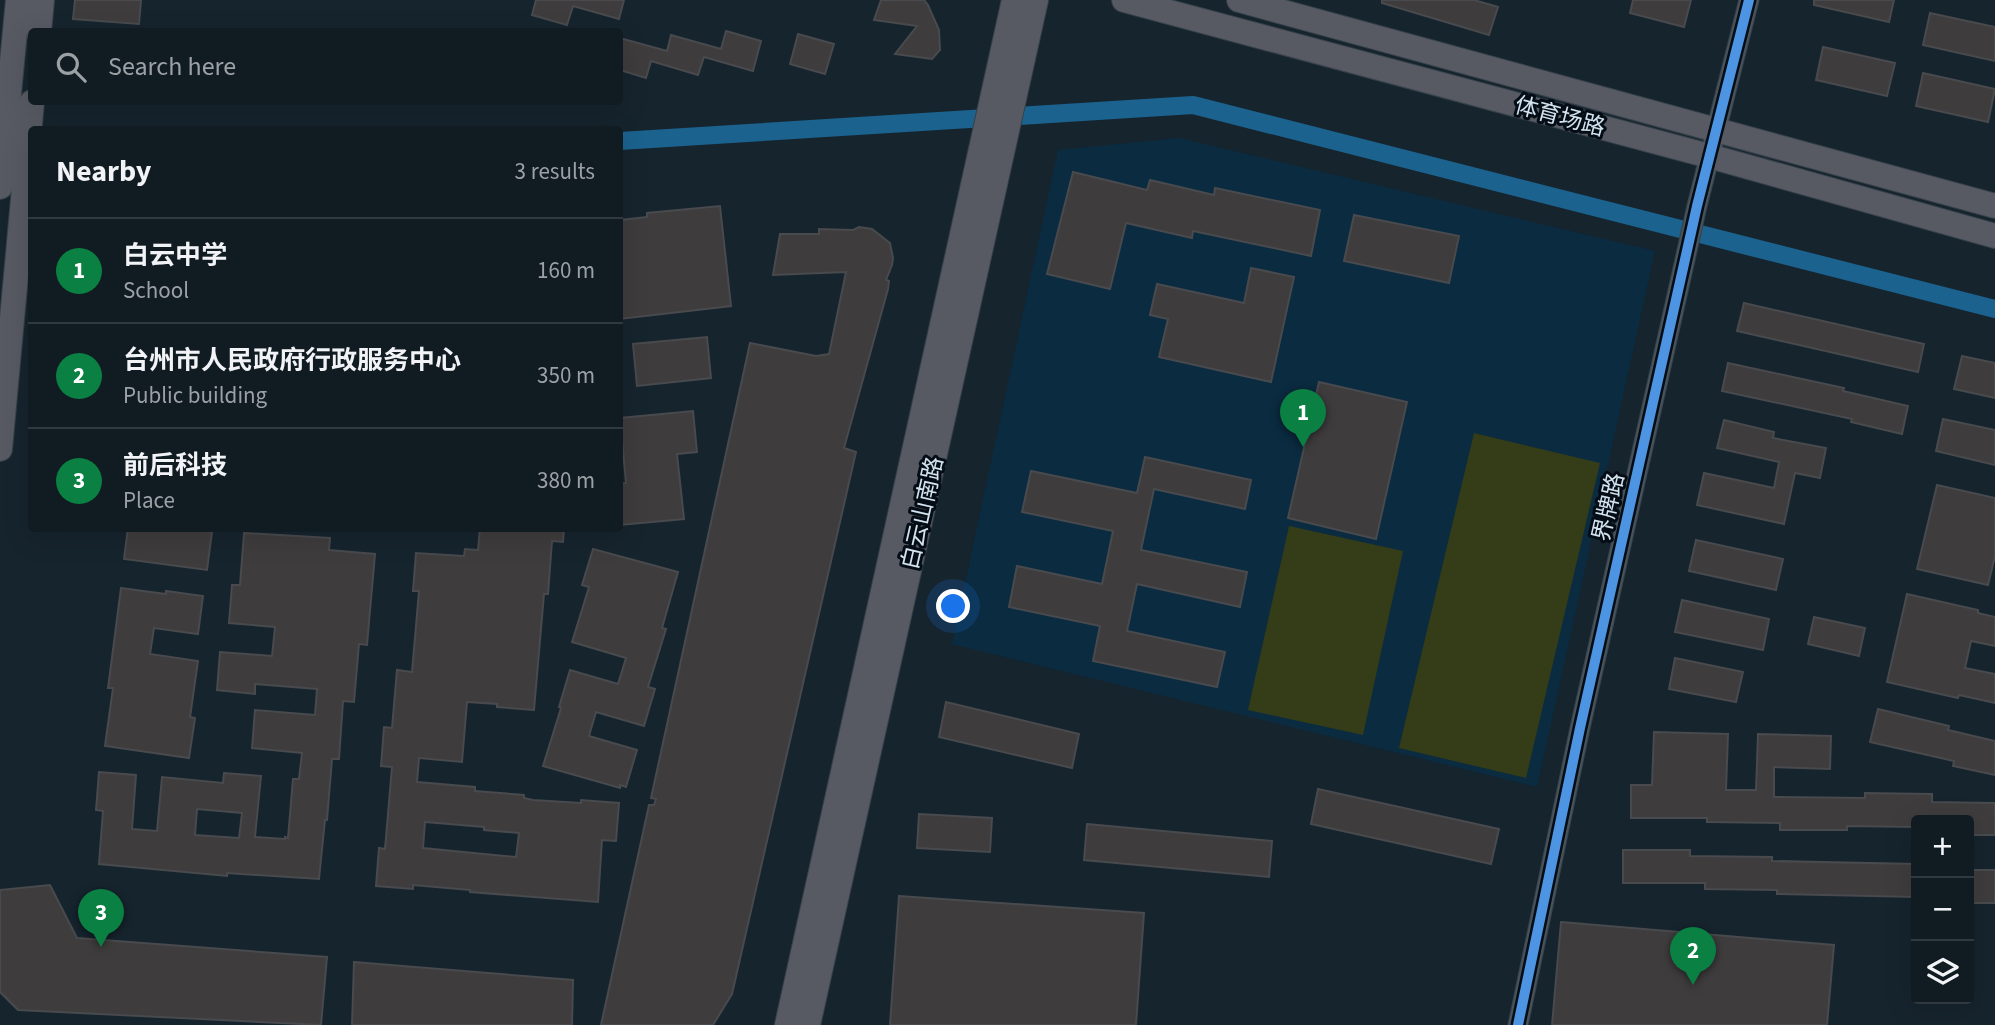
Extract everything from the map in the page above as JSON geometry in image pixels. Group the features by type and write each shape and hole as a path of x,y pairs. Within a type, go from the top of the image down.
{"main road":[{"path":"0,449 19,240 9,177 18,0"},
{"path":"39,28 42,0"},
{"name":"白云山南路","path":"1006,87 1014,0"},
{"name":"白云山南路","path":"787,1025 1006,87 1036,0"},
{"name":"体育场路","path":"1124,0 1709,156 1995,236"},
{"name":"体育场路","path":"1239,0 1995,206"},
{"path":"9,177 31,105"},
{"name":"白云山南路","path":"808,1025 990,157"}],"street":[{"name":"界牌路","path":"1518,1025 1580,728 1709,156 1749,0"}],"shaded area":[{"path":"1179,138 1655,251 1537,787 952,644 1058,150"}],"green space":[{"path":"1474,433 1600,463 1526,778 1399,748"},
{"path":"1289,526 1403,551 1363,735 1248,710"}],"building":[{"path":"75,0 141,0 139,24 73,19"},
{"path":"536,0 624,0 619,19 573,6 567,25 532,15"},
{"path":"881,0 924,0 939,30 940,50 932,59 895,54 917,26 874,20"},
{"path":"1382,0 1474,0 1498,7 1489,35 1382,3"},
{"path":"1633,0 1691,0 1684,27 1630,13"},
{"path":"1814,0 1894,0 1889,22 1814,5"},
{"path":"1930,13 1995,27 1995,61 1923,45"},
{"path":"726,31 761,41 753,71 704,57 698,75 651,61 646,78 623,71 623,39 667,51 671,35 721,49"},
{"path":"798,34 834,44 825,74 790,64"},
{"path":"1823,47 1895,63 1887,96 1816,80"},
{"path":"1923,73 1995,89 1988,122 1916,106"},
{"path":"1073,172 1147,190 1150,180 1214,195 1215,188 1320,210 1311,256 1193,231 1192,238 1126,223 1110,289 1047,274"},
{"path":"720,206 731,306 623,319 623,220 647,217 647,213"},
{"path":"1354,215 1459,236 1449,283 1344,261"},
{"path":"859,227 872,229 890,243 892,265 886,280 889,281 888,289 844,448 856,452 732,994 713,1025 601,1025 649,805 654,805 656,799 651,798 750,343 816,356 829,354 846,272 773,275 780,234 819,234 819,229 853,230"},
{"path":"1251,268 1294,277 1271,382 1159,357 1168,319 1150,315 1157,284 1244,303"},
{"path":"1744,303 1924,344 1918,372 1737,331"},
{"path":"707,337 711,378 637,386 633,344"},
{"path":"1962,356 1995,363 1995,398 1954,389"},
{"path":"1728,363 1844,388 1843,391 1908,406 1902,434 1851,422 1852,419 1722,391"},
{"path":"1319,382 1407,402 1376,539 1288,518"},
{"path":"693,411 697,452 677,454 684,519 623,525 623,484 626,483 623,418"},
{"path":"1943,419 1995,430 1995,465 1936,451"},
{"path":"1724,420 1774,432 1773,438 1826,448 1820,478 1795,473 1784,524 1697,505 1704,473 1774,488 1779,462 1717,448"},
{"path":"1145,457 1251,480 1245,509 1154,489 1141,550 1247,572 1240,607 1137,584 1127,631 1225,652 1217,687 1093,661 1100,626 1009,607 1017,566 1102,584 1113,531 1022,512 1031,471 1137,493"},
{"path":"1937,485 1995,498 1995,556 1988,585 1917,569"},
{"path":"127,532 212,532 207,570 124,559"},
{"path":"480,532 564,532 563,542 552,541 548,594 544,594 534,710 467,702 462,762 419,758 417,782 475,787 475,791 524,795 524,798 533,800 619,803 616,841 602,840 598,902 413,885 413,889 376,886 379,848 385,849 392,767 381,766 384,727 392,728 397,670 412,672 419,591 413,591 416,553 464,556 465,549 478,550","holes":["425,822 484,827 484,830 519,833 516,857 423,848"]},
{"path":"244,533 330,538 329,550 375,554 367,645 359,644 354,702 343,701 339,759 332,759 319,879 227,873 227,876 99,864 103,811 96,810 99,772 136,775 132,829 157,831 162,777 223,783 224,773 261,776 255,837 288,838 293,779 299,779 302,753 252,748 255,710 315,715 317,689 255,684 255,694 217,690 220,652 272,656 275,627 229,623 232,585 240,585","holes":["197,809 242,813 239,838 195,835"]},
{"path":"1696,540 1783,559 1776,590 1689,571"},
{"path":"593,549 678,572 662,628 666,629 648,687 655,689 644,726 596,712 589,736 637,750 626,787 620,785 620,788 543,766 570,670 618,684 626,658 572,642 589,587 582,585"},
{"path":"121,588 203,596 198,634 154,628 150,654 198,661 190,717 195,718 189,758 105,746 113,688 108,688"},
{"path":"1907,594 1978,610 1978,613 1995,617 1995,646 1971,641 1965,668 1995,674 1995,703 1959,695 1958,698 1887,682"},
{"path":"1682,600 1769,619 1763,650 1675,632"},
{"path":"1814,617 1865,628 1859,656 1808,644"},
{"path":"1675,658 1743,672 1736,702 1669,689"},
{"path":"946,702 1079,734 1072,768 939,737"},
{"path":"1878,709 1949,726 1948,730 1995,741 1995,775 1953,766 1954,761 1870,742"},
{"path":"1654,732 1728,734 1726,790 1756,790 1758,734 1831,736 1830,769 1774,767 1774,797 1865,798 1865,793 1932,794 1932,802 1995,803 1995,835 1974,835 1974,815 1911,815 1911,827 1847,826 1847,830 1780,830 1780,823 1707,822 1707,818 1631,818 1631,785 1652,785"},
{"path":"1318,789 1499,829 1491,864 1311,824"},
{"path":"919,814 992,818 990,852 917,848"},
{"path":"1087,824 1272,841 1269,877 1084,860"},
{"path":"1623,850 1690,850 1690,856 1772,857 1772,861 1911,864 1911,897 1777,894 1777,890 1705,889 1705,883 1623,883"},
{"path":"1974,870 1995,870 1995,903 1974,903"},
{"path":"50,885 77,938 327,957 321,1025 18,1010 0,992 0,890"},
{"path":"899,896 1144,913 1136,1025 890,1025"},
{"path":"1561,922 1834,945 1827,1025 1552,1025"},
{"path":"354,962 573,980 572,1025 352,1025"}],"waterway":[{"path":"623,141 1193,105 1995,309"}],"cycle path":[{"path":"1518,1025 1580,728 1697,206 1749,0"}],"place":[{"name":"白云中学","path":"1303,447"},
{"name":"前后科技","path":"101,947"},
{"name":"台州市人民政府行政服务中心","path":"1693,985"}]}
